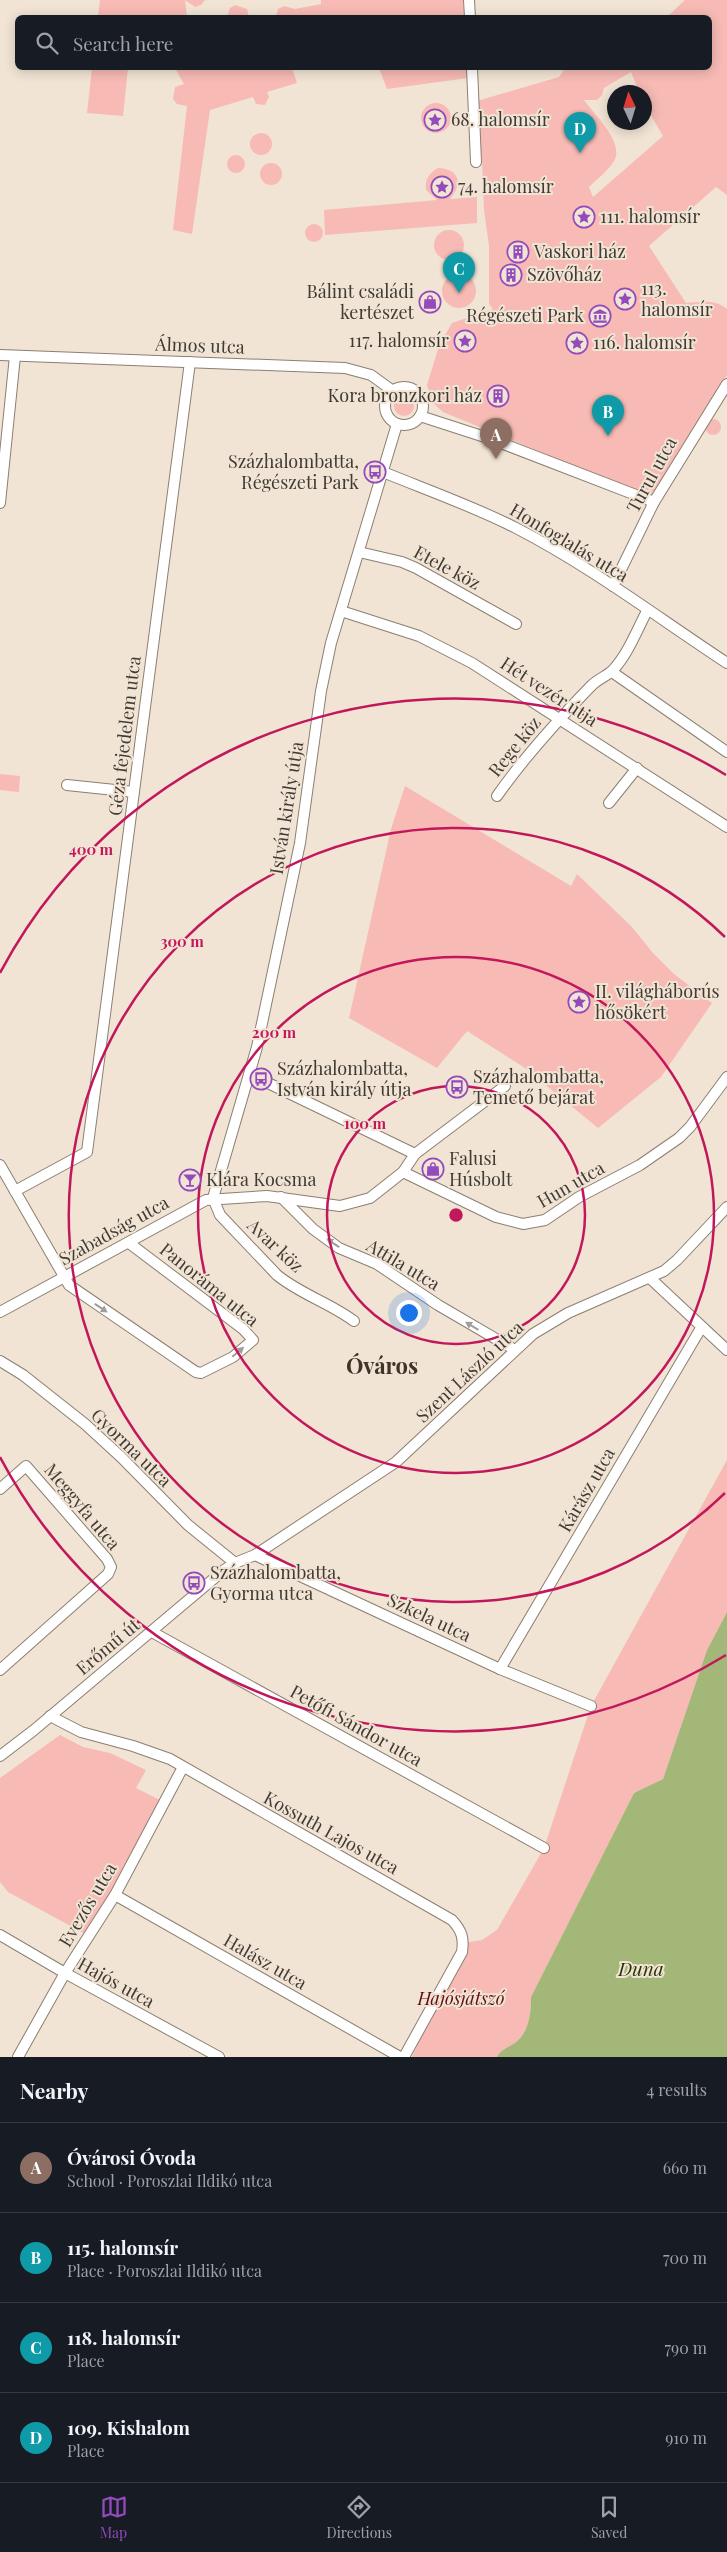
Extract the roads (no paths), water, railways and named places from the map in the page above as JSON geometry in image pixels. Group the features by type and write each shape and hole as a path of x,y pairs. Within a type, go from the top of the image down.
{"street":[{"path":"470,0 470,15"},
{"path":"472,70 476,162"},
{"name":"Álmos utca","path":"0,355 346,368 371,375 393,391"},
{"path":"0,503 15,356"},
{"name":"Géza fejedelem utca","path":"15,1191 87,1152 190,362"},
{"name":"Turul utca","path":"613,586 654,502 727,384"},
{"path":"404,387 415,391 422,400 420,416 412,424 396,424 391,420 386,410 386,399 393,391 404,387"},
{"path":"420,416 488,438 654,502"},
{"name":"István király útja","path":"213,1198 257,1048 301,835 321,691 341,611 396,424"},
{"name":"Honfoglalás utca","path":"383,472 482,512 515,528 613,586 647,611 727,663"},
{"name":"Etele köz","path":"359,552 402,562 416,568 516,624"},
{"name":"Hét vezér útja","path":"341,611 419,636 472,663 727,827"},
{"path":"647,611 624,655 612,672 727,752"},
{"name":"Rege köz","path":"497,796 522,760 560,718 598,679 612,672"},
{"path":"610,802 637,768"},
{"path":"67,785 134,792"},
{"name":"Hun utca","path":"403,1172 496,1217 523,1224 545,1220 579,1197 640,1165 679,1138 690,1127 727,1078"},
{"path":"268,1083 415,1154"},
{"name":"Szabadság utca","path":"0,1312 129,1243 196,1204 213,1198 267,1196 328,1205 351,1205 370,1198 403,1172 415,1154 505,1086"},
{"path":"0,1165 64,1277"},
{"name":"Attila utca","path":"281,1197 313,1229 340,1248 377,1264 438,1305 515,1350"},
{"name":"Avar köz","path":"213,1198 220,1215 286,1283 338,1309 354,1321"},
{"name":"Szent László utca","path":"235,1563 255,1555 396,1462 515,1350 550,1322 651,1279 678,1260 727,1208"},
{"name":"Panoráma utca","path":"64,1277 72,1288 196,1372 201,1373 233,1357 253,1340 243,1329 129,1243"},
{"path":"651,1279 701,1328 727,1350"},
{"name":"Kárász utca","path":"500,1669 701,1328"},
{"name":"Gyorma utca","path":"0,1361 37,1386 85,1424 121,1457 188,1525 235,1563"},
{"name":"Meggyfa utca","path":"0,1489 26,1466 107,1559 110,1567 108,1574 0,1670"},
{"name":"Szkela utca","path":"255,1555 500,1669 591,1706"},
{"name":"Erőmű út","path":"0,1756 235,1563"},
{"name":"Petőfi Sándor utca","path":"152,1632 544,1848"},
{"name":"Kossuth Lajos utca","path":"50,1716 81,1732 150,1751 183,1767 444,1915 460,1929 463,1936 462,1952 404,2057"},
{"name":"Evezős utca","path":"20,2056 65,1973 115,1895 183,1767"},
{"name":"Halász utca","path":"115,1895 400,2057"},
{"name":"Hajós utca","path":"0,1934 65,1973 219,2057"}],"water":[{"name":"Duna","path":"727,1612 727,2057 497,2057 524,2033 530,2016 531,1997 634,1793 663,1779 707,1650"}],"place":[{"name":"68. halomsír","path":"435,120"},
{"name":"109. Kishalom","path":"580,153"},
{"name":"74. halomsír","path":"442,187"},
{"name":"111. halomsír","path":"584,217"},
{"name":"Vaskori ház","path":"518,252"},
{"name":"Szövőház","path":"511,275"},
{"name":"118. halomsír","path":"459,293"},
{"name":"113. halomsír","path":"625,299"},
{"name":"Bálint családi kertészet","path":"430,302"},
{"name":"Régészeti Park","path":"600,316"},
{"name":"117. halomsír","path":"465,341"},
{"name":"116. halomsír","path":"577,343"},
{"name":"Kora bronzkori ház","path":"498,396"},
{"name":"115. halomsír","path":"608,436"},
{"name":"Óvárosi Óvoda","path":"496,459"},
{"name":"Százhalombatta, Régészeti Park","path":"375,472"},
{"name":"II. világháborús hősökért","path":"579,1002"},
{"name":"Százhalombatta, István király útja","path":"261,1079"},
{"name":"Százhalombatta, Temető bejárat","path":"457,1087"},
{"name":"Falusi Húsbolt","path":"433,1169"},
{"name":"Klára Kocsma","path":"190,1180"},
{"name":"Százhalombatta, Gyorma utca","path":"194,1583"}],"district":[{"name":"Óváros","path":"382,1366"}],"park label":[{"name":"Hajósjátszó","path":"461,1999"}]}
